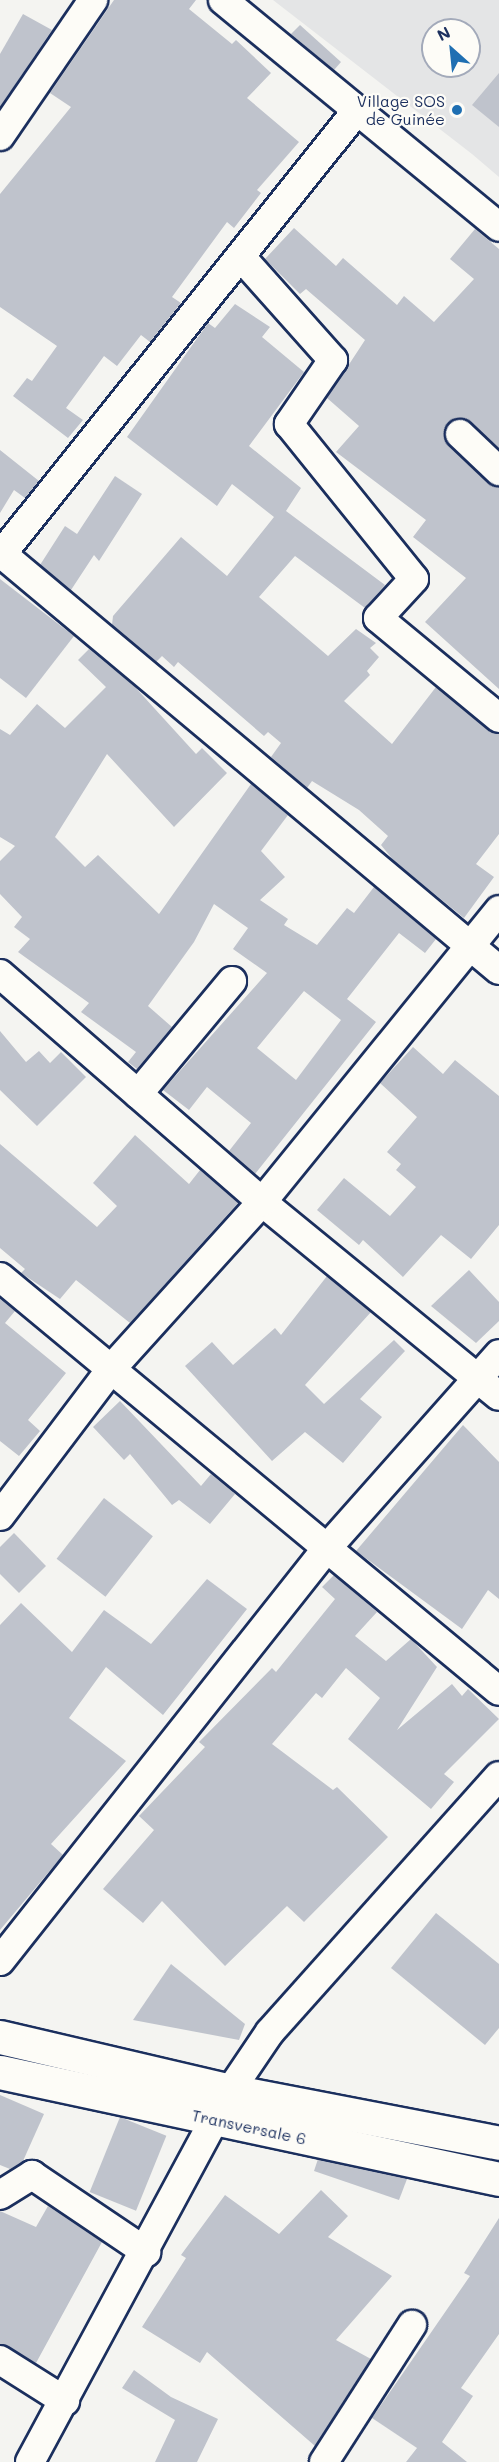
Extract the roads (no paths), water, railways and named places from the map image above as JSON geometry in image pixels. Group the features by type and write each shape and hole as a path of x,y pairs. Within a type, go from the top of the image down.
{"main road":[{"name":"Transversale 6","path":"0,2037 230,2091 499,2143"},
{"name":"Transversale 6","path":"0,2072 215,2120 499,2179"}],"street":[{"path":"0,136 93,0"},
{"path":"223,0 355,112 499,227"},
{"path":"355,112 242,258 1,555 499,970"},
{"path":"242,258 333,360 289,424 414,579 378,618 499,718"},
{"path":"460,434 499,471"},
{"path":"0,1516 111,1369 262,1202 499,910"},
{"path":"0,974 262,1202 489,1387"},
{"path":"138,1094 232,981"},
{"path":"0,1276 499,1691"},
{"path":"0,1961 327,1548 489,1387 499,1354"},
{"path":"30,2462 146,2252 230,2091 270,2032 499,1776"},
{"path":"0,2195 32,2175 146,2252"},
{"path":"324,2462 412,2325"},
{"path":"0,2360 65,2401"}],"place":[{"name":"Village SOS de Guinée","path":"457,110"}]}
